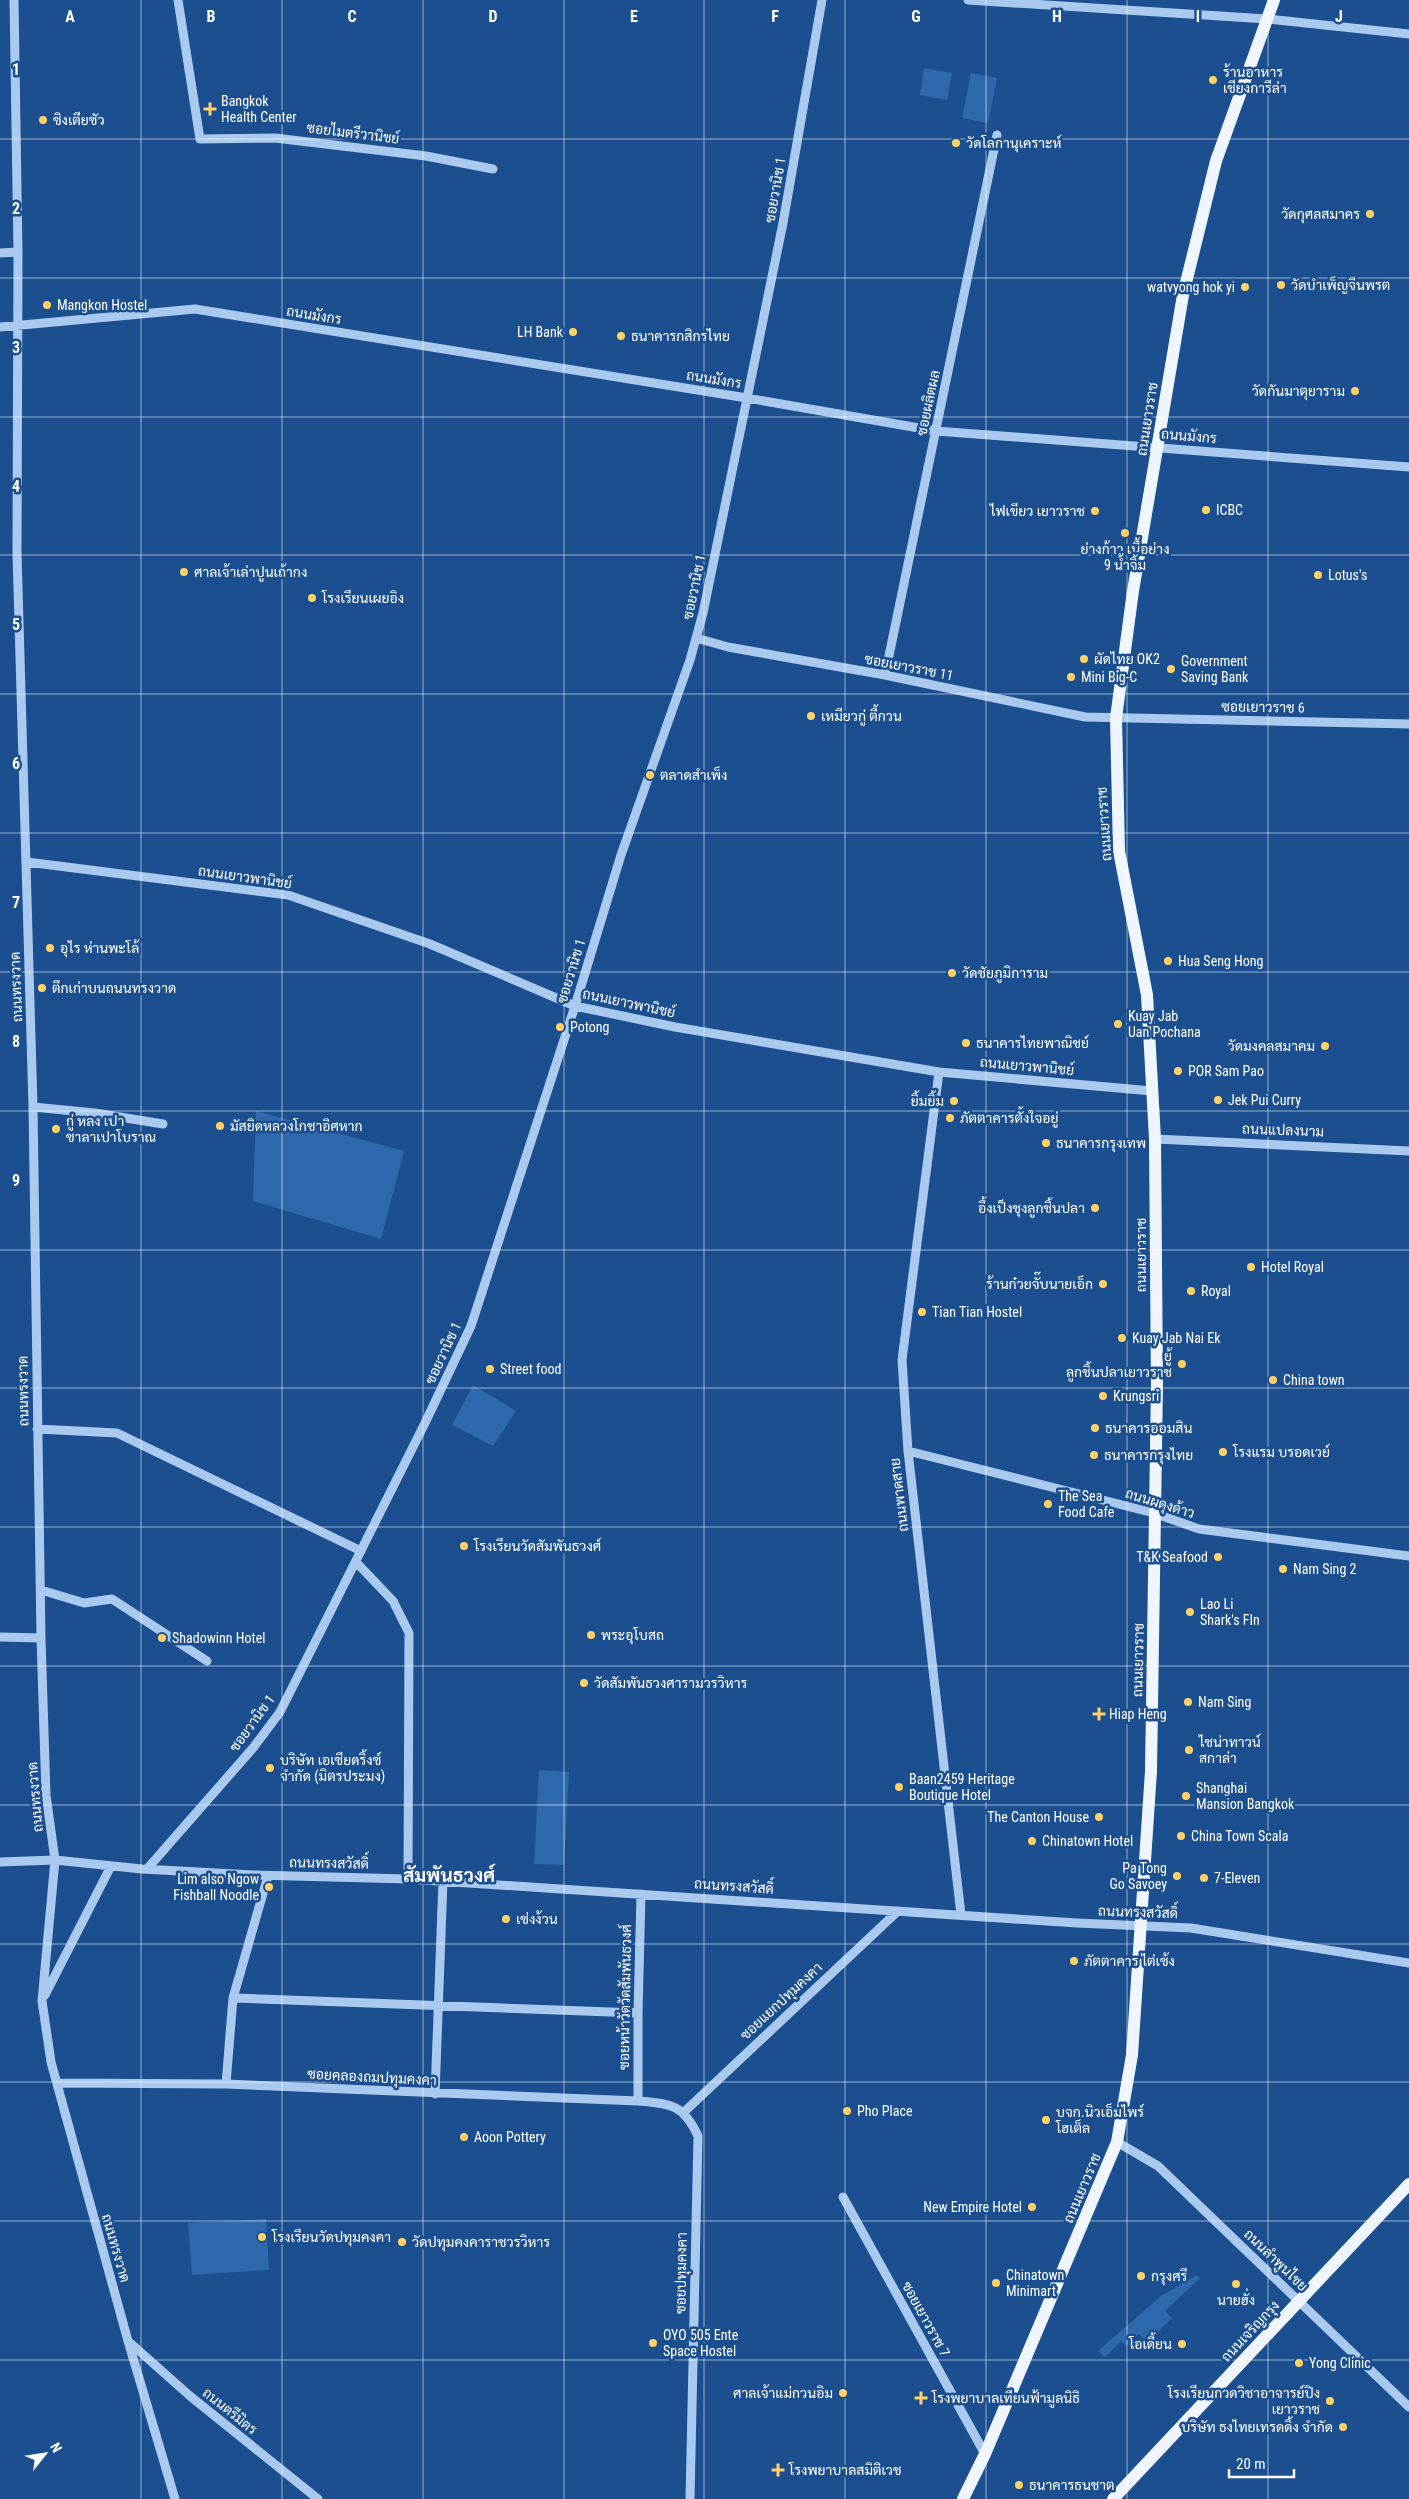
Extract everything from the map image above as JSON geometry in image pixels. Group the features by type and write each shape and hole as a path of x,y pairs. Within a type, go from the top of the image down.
{"main road":[{"name":"ถนนเยาวราช","path":"963,2499 985,2454 1117,2142 1132,2055 1151,1771 1157,1384 1156,1139 1146,995 1119,851 1116,718 1133,591 1182,296 1216,161 1274,0"},
{"name":"ถนนเจริญกรุง","path":"1114,2499 1409,2184"}],"street":[{"name":"ถนนทรงวาด","path":"14,0 18,252 17,529 33,1107 41,1638 46,1795 55,1860 42,2001 56,2083 128,2341 175,2499"},
{"name":"ซอยไมตรีวานิชย์","path":"178,0 200,139 276,138 426,156 492,169"},
{"name":"ซอยวานิช 1","path":"147,1869 252,1748 280,1712 426,1423 471,1326 575,1006 621,855 678,697 696,638 783,223 822,0"},
{"path":"968,0 1057,3 1267,19 1409,34"},
{"name":"ซอยผลิตผล","path":"885,676 997,135"},
{"path":"0,253 18,252"},
{"name":"ถนนมังกร","path":"0,327 195,309 747,398 936,431 1409,467"},
{"name":"ซอยเยาวราช 11","path":"696,638 728,647 885,676 1085,717 1116,718"},
{"name":"ซอยเยาวราช 6","path":"1116,718 1409,724"},
{"name":"ถนนเยาวพานิชย์","path":"27,862 288,895 430,944 575,1006 777,1045 939,1072 1152,1091"},
{"name":"ถนนพาดสาย","path":"939,1072 902,1360 908,1451 961,1916"},
{"path":"33,1107 95,1113 163,1124"},
{"name":"ถนนแปลงนาม","path":"1156,1139 1409,1151"},
{"path":"37,1429 117,1433 361,1551"},
{"name":"ถนนผดุงด้าว","path":"908,1451 1154,1513 1199,1529 1409,1556"},
{"path":"356,1562 393,1601 409,1633 408,1879"},
{"path":"41,1590 90,1604 112,1599 207,1661"},
{"path":"0,1637 41,1638"},
{"name":"ถนนทรงสวัสดิ์","path":"0,1862 55,1860 147,1869 268,1876 408,1879 961,1916 1141,1927 1191,1928 1409,1963"},
{"path":"42,2001 111,1866"},
{"path":"226,2084 233,1998 268,1876"},
{"path":"435,2094 443,1881"},
{"name":"ซอยหน้าวัดวัดสัมพันธวงศ์","path":"638,2101 641,1894"},
{"name":"ซอยแยกปทุมคงคา","path":"684,2112 898,1911"},
{"path":"233,1998 638,2013"},
{"name":"ซอยคลองถมปทุมคงคา","path":"56,2083 226,2084 638,2101 674,2105 684,2112"},
{"name":"ซอยปทุมคงคา","path":"684,2112 698,2136 690,2499"},
{"name":"ถนนลำพูนไชย","path":"1117,2142 1158,2166 1409,2407"},
{"name":"ซอยเยาวราช 7","path":"843,2197 985,2454"},
{"name":"ถนนตรีมิตร","path":"128,2341 190,2396 318,2499"}],"shaded area":[{"path":"924,68 952,73 947,100 920,95"},
{"path":"971,73 997,78 988,123 962,118"},
{"path":"256,1111 404,1151 381,1239 253,1201"},
{"path":"473,1385 516,1411 493,1446 452,1425"},
{"path":"539,1770 569,1772 564,1865 534,1864"},
{"path":"266,2219 269,2270 192,2275 188,2223"},
{"path":"1197,2275 1200,2278 1165,2311 1172,2318 1148,2343 1139,2334 1126,2346 1121,2341 1105,2357 1098,2351 1161,2296"}],"place":[{"name":"ร้านอาหาร เชียงการีล่า","path":"1213,80"},
{"name":"Bangkok Health Center","path":"210,109"},
{"name":"ซิงเตียซัว","path":"43,120"},
{"name":"วัดโลกานุเคราะห์","path":"956,143"},
{"name":"วัดกุศลสมาคร","path":"1370,214"},
{"name":"วัดบำเพ็ญจีนพรต","path":"1281,285"},
{"name":"watvyong hok yi","path":"1245,287"},
{"name":"Mangkon Hostel","path":"47,305"},
{"name":"LH Bank","path":"573,332"},
{"name":"ธนาคารกสิกรไทย","path":"621,336"},
{"name":"วัดกันมาตุยาราม","path":"1355,391"},
{"name":"ICBC","path":"1206,510"},
{"name":"ไฟเขียว เยาวราช","path":"1095,511"},
{"name":"ย่างก้าว เนื้อย่าง 9 น้ำจิ้ม","path":"1125,533"},
{"name":"ศาลเจ้าเล่าปูนเถ้ากง","path":"184,572"},
{"name":"Lotus's","path":"1318,575"},
{"name":"โรงเรียนเผยอิง","path":"312,598"},
{"name":"ผัดไทย OK2","path":"1084,659"},
{"name":"Government Saving Bank","path":"1171,669"},
{"name":"Mini Big-C","path":"1071,677"},
{"name":"เหมียวกู่ ตี้กวน","path":"811,716"},
{"name":"ตลาดสำเพ็ง","path":"650,775"},
{"name":"อุไร ห่านพะโล้","path":"50,948"},
{"name":"Hua Seng Hong","path":"1168,961"},
{"name":"วัดชัยภูมิการาม","path":"952,973"},
{"name":"ตึกเก่าบนถนนทรงวาด","path":"42,988"},
{"name":"Kuay Jab Uan Pochana","path":"1118,1024"},
{"name":"Potong","path":"560,1027"},
{"name":"ธนาคารไทยพาณิชย์","path":"966,1043"},
{"name":"วัดมงคลสมาคม","path":"1325,1046"},
{"name":"POR Sam Pao","path":"1178,1071"},
{"name":"Jek Pui Curry","path":"1218,1100"},
{"name":"ยิ้มยิ้ม","path":"954,1101"},
{"name":"ภัตตาคารตั้งใจอยู่","path":"950,1118"},
{"name":"มัสยิดหลวงโกชาอิศหาก","path":"220,1126"},
{"name":"กู่ หลง เปา ซาลาเปาโบราณ","path":"56,1129"},
{"name":"ธนาคารกรุงเทพ","path":"1046,1143"},
{"name":"อึ้งเป็งชุงลูกชิ้นปลา","path":"1095,1208"},
{"name":"Hotel Royal","path":"1251,1267"},
{"name":"ร้านก๋วยจั๊บนายเอ็ก","path":"1103,1284"},
{"name":"Royal","path":"1191,1291"},
{"name":"Tian Tian Hostel","path":"922,1312"},
{"name":"Kuay Jab Nai Ek","path":"1122,1338"},
{"name":"ยู้ ลูกชิ้นปลาเยาวราช","path":"1182,1364"},
{"name":"Street food","path":"490,1369"},
{"name":"China town","path":"1273,1380"},
{"name":"Krungsri","path":"1103,1396"},
{"name":"ธนาคารออมสิน","path":"1095,1428"},
{"name":"โรงแรม บรอดเวย์","path":"1223,1452"},
{"name":"ธนาคารกรุงไทย","path":"1094,1455"},
{"name":"The Sea Food Cafe","path":"1048,1504"},
{"name":"โรงเรียนวัดสัมพันธวงศ์","path":"464,1546"},
{"name":"T&K Seafood","path":"1218,1557"},
{"name":"Nam Sing 2","path":"1283,1569"},
{"name":"Lao Li Shark's FIn","path":"1190,1612"},
{"name":"พระอุโบสถ","path":"591,1635"},
{"name":"Shadowinn Hotel","path":"162,1638"},
{"name":"วัดสัมพันธวงศารามวรวิหาร","path":"584,1683"},
{"name":"Nam Sing","path":"1188,1702"},
{"name":"Hiap Heng","path":"1099,1714"},
{"name":"ไชน่าทาวน์ สกาล่า","path":"1189,1750"},
{"name":"บริษัท เอเซียดริ้งซ์ จำกัด (มิตรประมง)","path":"270,1768"},
{"name":"Baan2459 Heritage Boutique Hotel","path":"899,1787"},
{"name":"Shanghai Mansion Bangkok","path":"1186,1796"},
{"name":"The Canton House","path":"1099,1817"},
{"name":"China Town Scala","path":"1181,1836"},
{"name":"Chinatown Hotel","path":"1032,1841"},
{"name":"Pa Tong Go Savoey","path":"1177,1876"},
{"name":"7-Eleven","path":"1204,1878"},
{"name":"Lim also Ngow Fishball Noodle","path":"269,1887"},
{"name":"เซ่งง้วน","path":"506,1919"},
{"name":"ภัตตาคาร ไต่เซ้ง","path":"1074,1961"},
{"name":"Pho Place","path":"847,2111"},
{"name":"บจก.นิวเอ็มไพร์ โฮเต็ล","path":"1046,2120"},
{"name":"Aoon Pottery","path":"464,2137"},
{"name":"New Empire Hotel","path":"1032,2207"},
{"name":"โรงเรียนวัดปทุมคงคา","path":"262,2237"},
{"name":"วัดปทุมคงคาราชวรวิหาร","path":"402,2242"},
{"name":"กรุงศรี","path":"1141,2276"},
{"name":"Chinatown Minimart","path":"996,2283"},
{"name":"นายฮั่ง","path":"1236,2284"},
{"name":"OYO 505 Ente Space Hostel","path":"653,2343"},
{"name":"โอเดี้ยน","path":"1182,2344"},
{"name":"Yong Clinic","path":"1299,2363"},
{"name":"ศาลเจ้าแม่กวนอิม","path":"843,2393"},
{"name":"โรงพยาบาลเทียนฟ้ามูลนิธิ","path":"921,2398"},
{"name":"โรงเรียนกวดวิชาอาจารย์ปิง เยาวราช","path":"1330,2401"},
{"name":"บริษัท ธงไทยเทรดดิ้ง จำกัด","path":"1343,2427"},
{"name":"โรงพยาบาลสมิติเวช","path":"778,2470"},
{"name":"ธนาคารธนชาต","path":"1019,2485"}],"district":[{"name":"สัมพันธวงศ์","path":"449,1875"}]}
